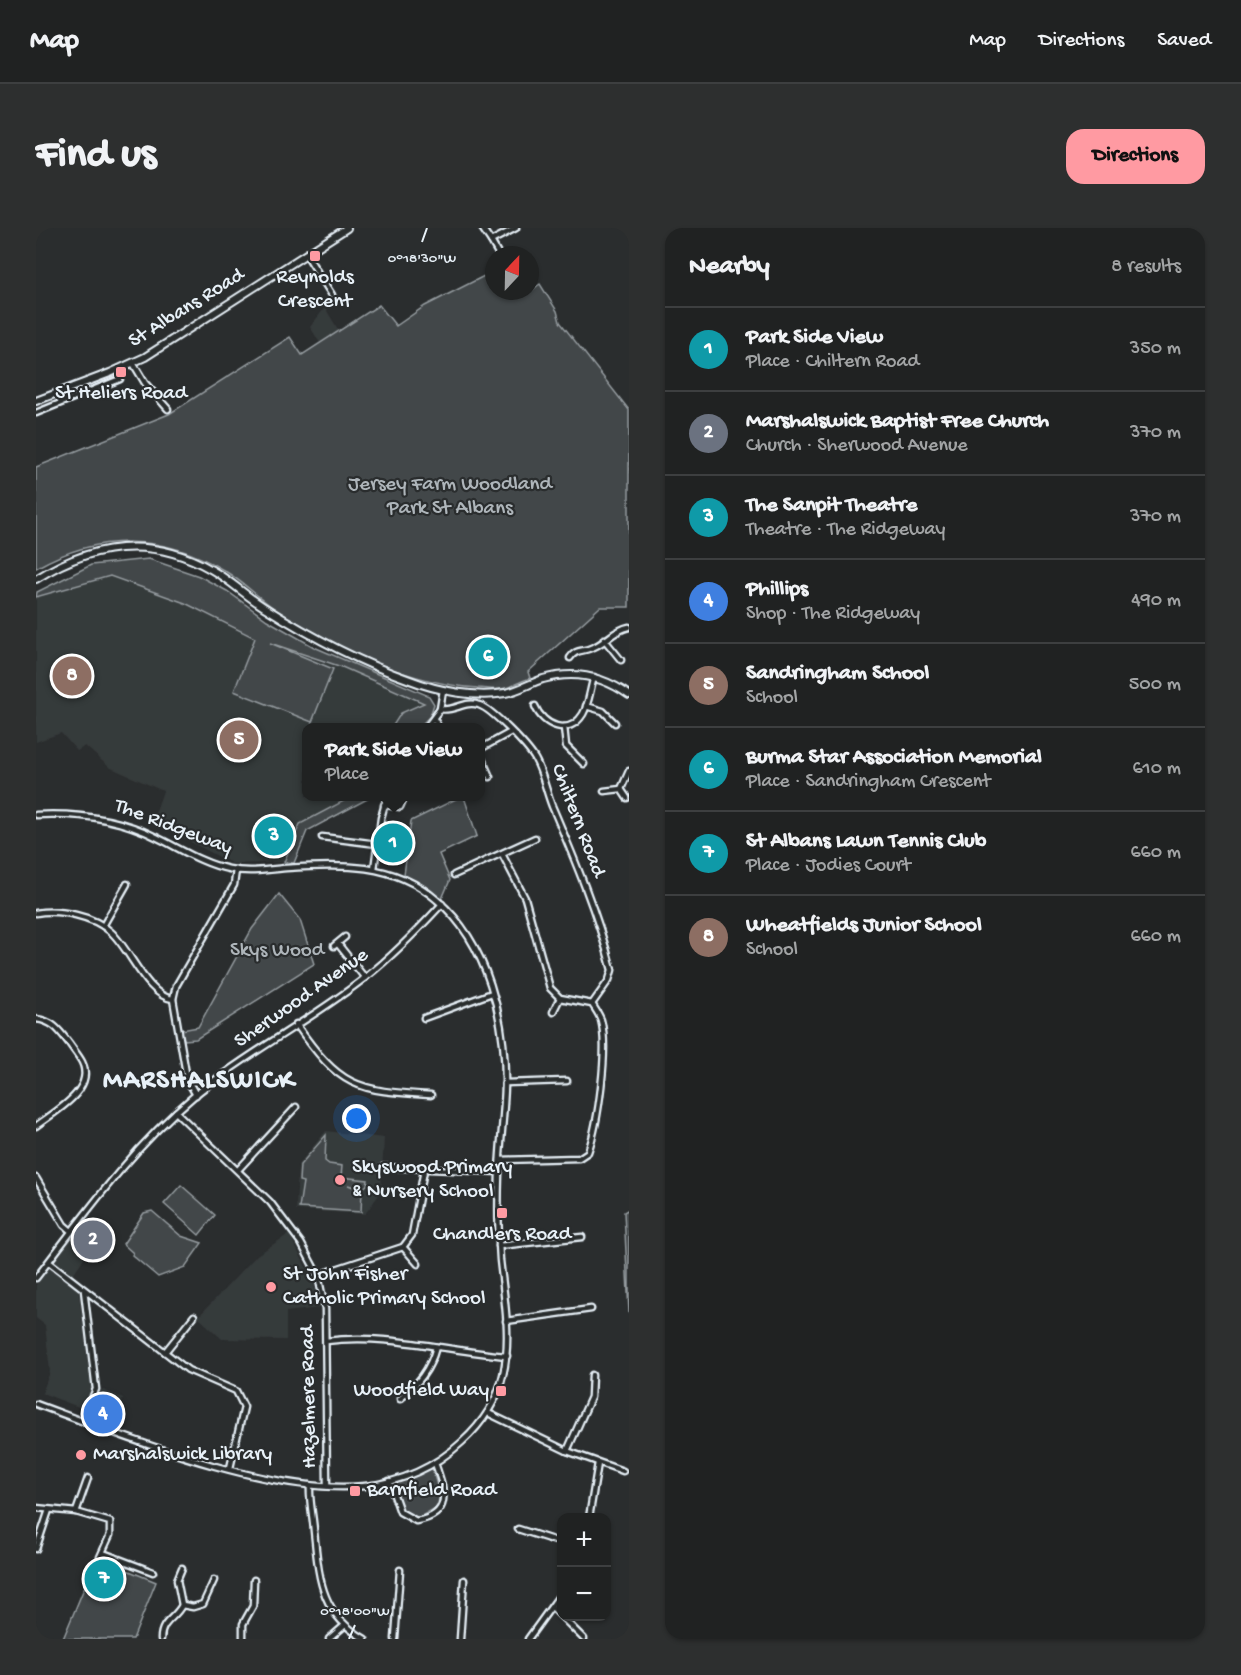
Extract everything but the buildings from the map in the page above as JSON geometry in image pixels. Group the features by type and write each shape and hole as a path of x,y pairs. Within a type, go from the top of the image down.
{"street":[{"name":"St Albans Road","path":"36,401 133,363 347,228"},
{"path":"482,228 493,246"},
{"path":"491,242 516,228"},
{"path":"306,254 332,295"},
{"path":"133,363 145,383 168,409"},
{"path":"36,413 120,379"},
{"path":"36,579 71,559 104,549 144,548 174,554 211,569 261,606 313,637 395,675 443,690 497,694 562,675 594,677 629,695"},
{"path":"570,658 578,650 595,647 620,629 629,627"},
{"path":"604,639 621,660"},
{"path":"535,706 543,720 552,726 564,727 576,722 586,706 594,677"},
{"path":"431,723 440,709 443,690"},
{"name":"Chiltern Road","path":"440,709 448,711 468,704 487,708 535,759 551,803 578,864 609,956 612,970 609,980 591,1004"},
{"path":"586,706 603,711 615,723"},
{"path":"564,727 566,746 584,764"},
{"path":"485,748 511,732"},
{"path":"485,764 490,777"},
{"path":"621,789 629,771"},
{"path":"604,791 621,789"},
{"path":"621,789 627,798"},
{"path":"374,869 385,801"},
{"path":"384,805 400,807 403,801"},
{"name":"The Ridgeway","path":"36,815 94,816 148,833 208,862 237,870 342,865 374,869 406,878 442,904 477,951 498,1017 505,1083 499,1172 499,1246 507,1356 503,1379 488,1413 473,1432 435,1463 389,1481 365,1486 310,1485 230,1468 159,1448 36,1404"},
{"path":"322,837 377,844"},
{"path":"454,875 535,838"},
{"path":"500,1160 579,1158 588,1152 600,1091 602,1050 601,1020 591,1004 560,998 550,988 525,898 502,854"},
{"path":"196,1095 187,1079 173,999 176,986 234,885 237,870"},
{"path":"103,926 127,884"},
{"name":"Sherwood Avenue","path":"36,1278 125,1164 176,1112 196,1095 296,1024 365,978 400,947 442,904"},
{"path":"36,913 63,913 103,926 115,937 159,995 173,999"},
{"path":"345,937 336,945 365,978"},
{"path":"424,1018 432,1017 492,993"},
{"path":"553,1012 560,998"},
{"path":"36,1019 45,1020 59,1029 83,1064 84,1074 77,1094 36,1126"},
{"path":"296,1024 322,1061 345,1079 377,1090 431,1095"},
{"path":"505,1083 567,1081"},
{"path":"238,1170 296,1107"},
{"name":"Hazelmere Road","path":"176,1112 270,1202 293,1230 318,1275 325,1309 327,1486"},
{"path":"383,1167 499,1172"},
{"path":"318,1275 403,1247 412,1234 424,1170"},
{"path":"36,1178 64,1225 71,1232"},
{"path":"499,1246 582,1237"},
{"path":"403,1247 418,1264"},
{"path":"49,1262 188,1370 236,1390 244,1407 230,1468"},
{"path":"83,1422 96,1389 84,1290"},
{"path":"506,1321 591,1309"},
{"path":"165,1352 194,1316"},
{"path":"326,1341 376,1338 507,1356"},
{"path":"400,1399 416,1386 432,1364 436,1347"},
{"path":"567,1451 591,1397 592,1376"},
{"path":"488,1413 567,1451 623,1470"},
{"path":"389,1481 400,1512 416,1521 433,1517 443,1504 444,1497 435,1463"},
{"path":"590,1513 598,1463"},
{"path":"76,1512 88,1479"},
{"path":"310,1485 319,1576 332,1610 344,1626 365,1639"},
{"path":"36,1508 76,1512 110,1522 111,1532 101,1555 153,1572"},
{"path":"36,1549 49,1510"},
{"path":"518,1529 557,1542"},
{"path":"182,1568 177,1580 182,1605"},
{"path":"395,1639 400,1570"},
{"path":"182,1605 193,1607 203,1604 214,1580"},
{"path":"243,1639 243,1623 253,1606 254,1580"},
{"path":"460,1639 464,1580"},
{"path":"528,1639 557,1599"},
{"path":"161,1639 165,1623 182,1605"},
{"path":"552,1607 584,1639"},
{"path":"329,1639 344,1626"}],"shaded area":[{"path":"330,301 327,311 339,331 320,343 310,327"},
{"path":"110,576 185,603 245,634 342,667 425,703 401,713 395,723 302,723 302,801 345,801 300,824 284,862 233,864 152,822 163,791 109,767 85,746 77,751 61,733 36,742 36,597"},
{"name":"Skyswood Primary & Nursery School","path":"326,1131 384,1138 381,1192 365,1214 296,1210 298,1165"},
{"name":"St John Fisher Catholic Primary School","path":"289,1234 313,1280 320,1308 286,1312 286,1340 222,1339 198,1317 257,1255"},
{"path":"71,1238 89,1250 72,1276 79,1292 91,1385 123,1398 115,1421 42,1393 50,1372 45,1325 36,1318 36,1285"}],"green space":[{"name":"Jersey Farm Woodland Park St Albans","path":"485,276 485,300 539,300 540,284 557,311 560,322 629,410 629,607 600,607 528,672 530,678 508,687 495,689 453,685 402,672 328,641 276,610 233,576 202,559 155,544 131,542 83,548 36,568 36,467 169,414 290,337 302,355 379,305 396,326 425,306"},
{"path":"149,559 199,576 227,591 267,620 314,647 429,696 434,704 430,716 423,723 395,723 401,713 424,703 342,667 270,643 333,669 312,722 234,691 255,638 185,603 110,576 36,597 37,592 91,565"},
{"path":"344,801 363,801 307,831 294,863 284,862 300,824"},
{"path":"452,801 465,801 477,836 439,854 450,880 441,901 404,875 411,821"},
{"name":"Skys Wood","path":"279,894 300,920 314,964 196,1039 184,1040 181,1030 198,1027 252,929"},
{"path":"326,1135 325,1161 342,1166 341,1177 368,1180 367,1185 361,1189 348,1185 362,1190 361,1212 299,1208 303,1182 299,1181 300,1165"},
{"path":"181,1185 215,1215 199,1235 164,1204"},
{"path":"629,1209 629,1313 624,1212"},
{"path":"152,1211 181,1236 202,1243 185,1267 158,1277 132,1255 133,1253 123,1244 144,1213"},
{"path":"432,1468 440,1496 437,1507 420,1517 408,1514 398,1501 392,1484"},
{"path":"122,1568 156,1582 133,1639 63,1639 87,1581 112,1592"}],"place":[{"name":"Reynolds Crescent","path":"315,256"},
{"name":"St Heliers Road","path":"121,372"},
{"name":"Burma Star Association Memorial","path":"488,657"},
{"name":"Wheatfields Junior School","path":"72,676"},
{"name":"Sandringham School","path":"239,740"},
{"name":"The Sanpit Theatre","path":"274,836"},
{"name":"Park Side View","path":"393,843"},
{"name":"Skyswood Primary & Nursery School","path":"340,1180"},
{"name":"Chandlers Road","path":"502,1213"},
{"name":"Marshalswick Baptist Free Church","path":"93,1240"},
{"name":"St John Fisher Catholic Primary School","path":"271,1287"},
{"name":"Woodfield Way","path":"501,1391"},
{"name":"Phillips","path":"103,1414"},
{"name":"Marshalswick Library","path":"81,1455"},
{"name":"Barnfield Road","path":"355,1491"},
{"name":"St Albans Lawn Tennis Club","path":"104,1579"}],"district":[{"name":"MARSHALSWICK","path":"199,1082"}]}
